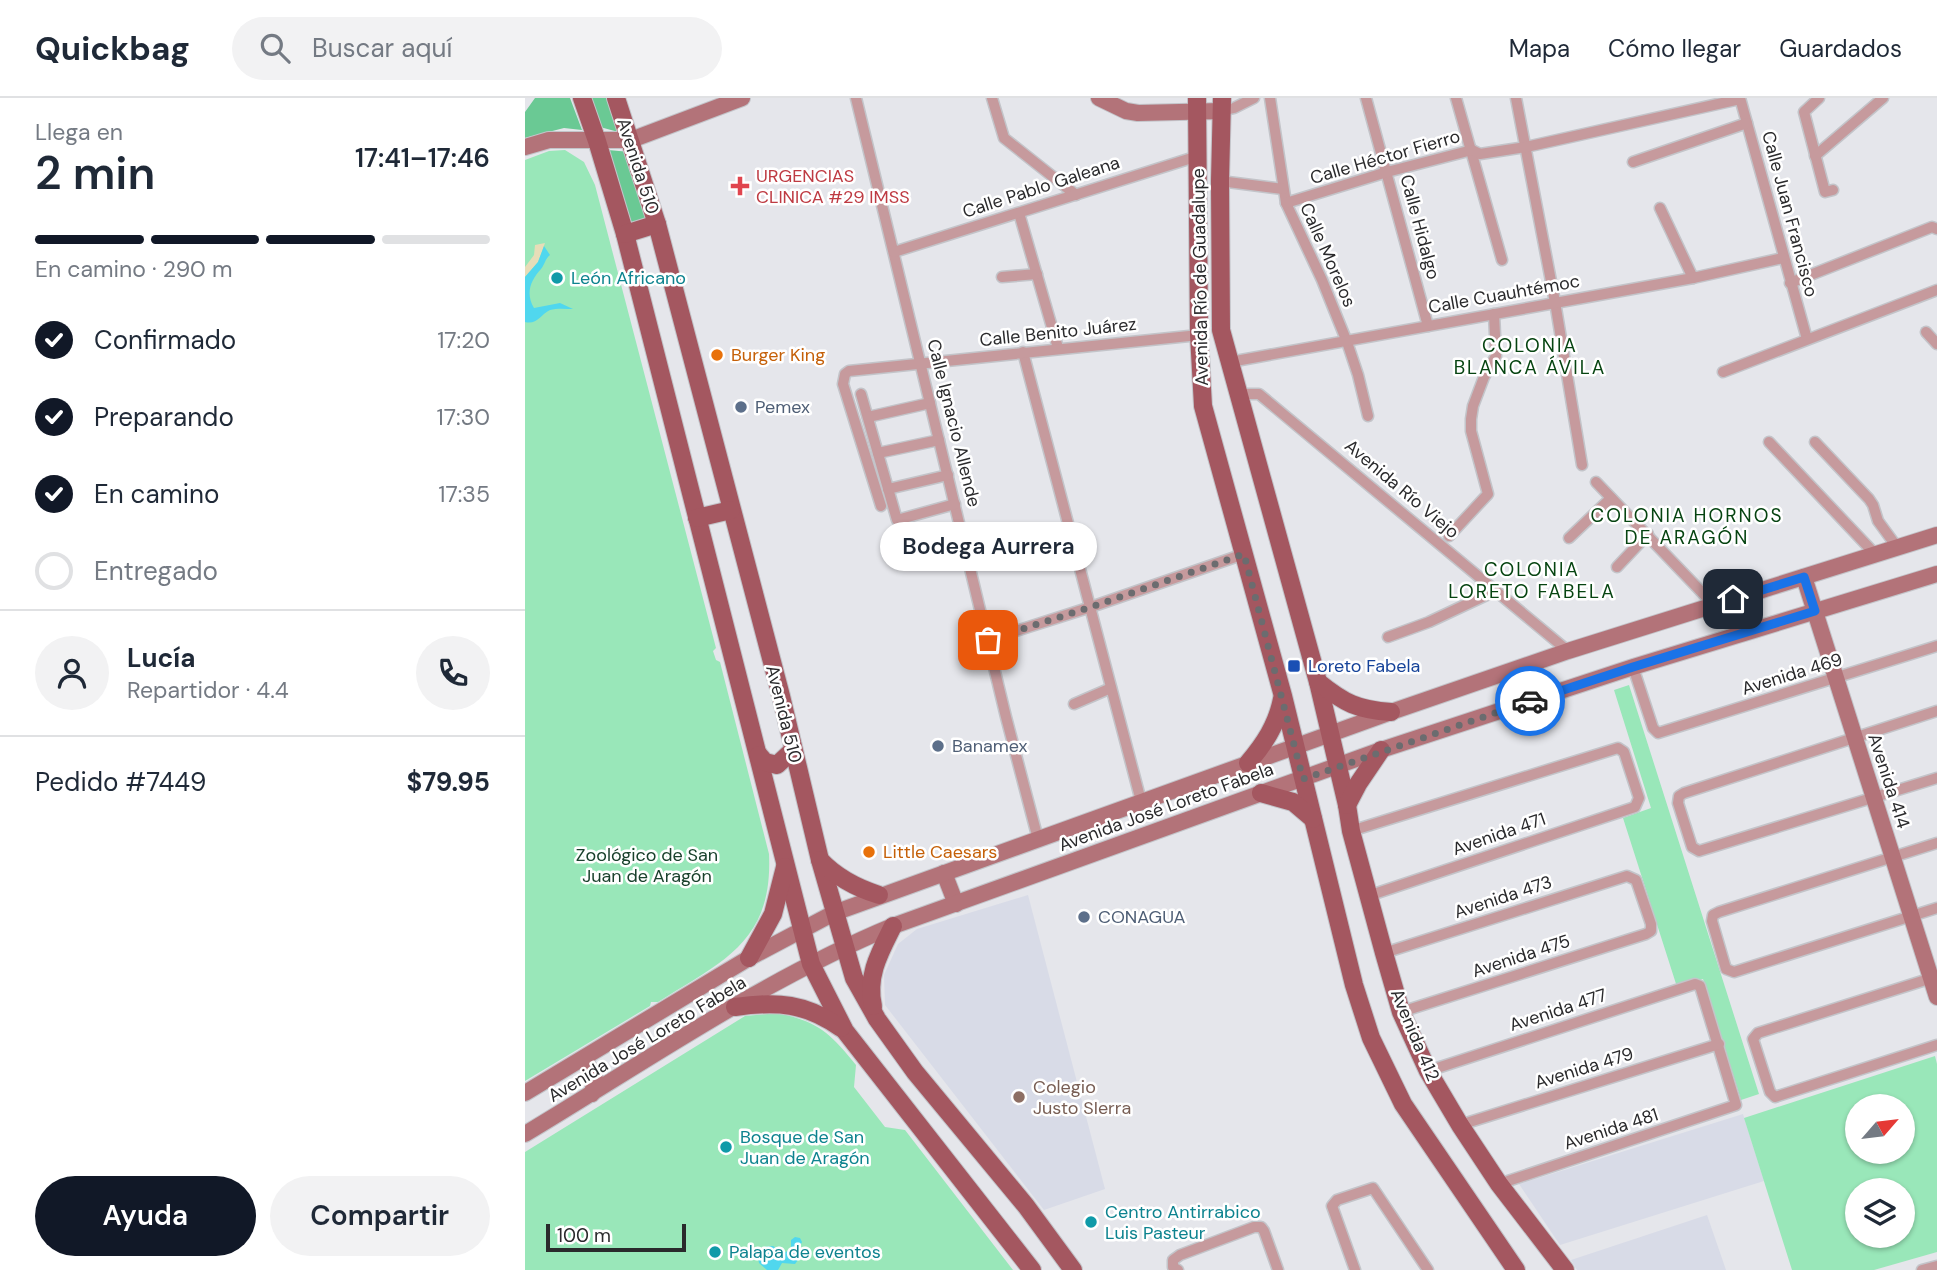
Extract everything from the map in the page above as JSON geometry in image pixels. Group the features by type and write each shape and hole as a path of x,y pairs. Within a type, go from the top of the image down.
{"main road":[{"name":"Avenida 510","path":"582,98 625,234 811,964 845,1031 1032,1270"},
{"name":"Avenida 510","path":"616,98 657,224 820,860 853,978 877,1019 915,1072 1026,1206 1073,1270"},
{"path":"525,147 549,140 631,140 741,98"},
{"path":"1098,98 1126,111 1221,105"},
{"name":"Avenida Río de Guadalupe","path":"1196,105 1199,335 1203,406 1283,696 1303,779"},
{"name":"Avenida Río de Guadalupe","path":"1221,105 1221,330 1318,682 1338,766"},
{"path":"625,234 657,224"},
{"path":"697,518 731,510"},
{"name":"Avenida José Loreto Fabela","path":"525,1093 802,928 879,895 1330,733 1568,651 1937,535"},
{"name":"Avenida José Loreto Fabela","path":"525,1135 735,1007 843,947 893,926 1381,750 1633,667 1937,574"},
{"name":"Avenida 414","path":"1804,577 1934,977 1937,997"},
{"path":"1318,682 1337,697 1360,709 1391,712"},
{"path":"1248,763 1272,731 1279,716 1283,696"},
{"path":"759,755 765,762 777,765 793,750"},
{"path":"1347,805 1381,750"},
{"name":"Avenida 412","path":"1338,766 1351,831 1384,953 1402,1012 1428,1071 1499,1184 1565,1270"},
{"path":"1303,779 1354,985 1371,1038 1403,1104 1516,1270"},
{"path":"1261,793 1293,802 1314,820"},
{"path":"820,860 831,872 864,891 879,895"},
{"path":"749,958 773,914 786,863"},
{"path":"944,873 956,904"},
{"path":"877,1019 870,991 873,968 893,926"},
{"path":"735,1007 759,1004 795,1005 822,1015 845,1031"},
{"path":"601,1047 597,1054 598,1062 609,1083"},
{"path":"584,1058 595,1079 592,1094"},
{"path":"891,1090 915,1072"}],"street":[{"name":"Calle Ignacio Allende","path":"856,98 1008,728 1038,838"},
{"path":"992,98 1004,138 1076,195"},
{"path":"1221,105 1234,108 1254,98"},
{"name":"Calle Morelos","path":"1270,98 1286,203 1347,342 1368,416"},
{"name":"Calle Hidalgo","path":"1366,98 1428,326"},
{"path":"1456,98 1502,260"},
{"path":"1516,98 1555,302 1582,465"},
{"name":"Calle Héctor Fierro","path":"1286,203 1387,172 1472,150 1480,154 1526,147 1740,98"},
{"name":"Calle Juan Francisco","path":"1740,98 1807,340"},
{"path":"1819,98 1804,111 1825,192 1833,190"},
{"path":"1815,156 1883,98"},
{"path":"1633,162 1747,123"},
{"name":"Calle Pablo Galeana","path":"894,252 1198,156"},
{"path":"1220,181 1283,189"},
{"path":"1660,208 1693,278"},
{"path":"1019,213 1058,348"},
{"path":"1790,283 1932,227 1937,229"},
{"name":"Calle Cuauhtémoc","path":"1230,362 1693,278 1783,258"},
{"path":"1002,277 1037,274"},
{"path":"1723,372 1937,290"},
{"path":"1449,536 1488,494 1471,431 1471,419 1484,377 1496,356 1493,314"},
{"path":"1926,332 1937,344"},
{"name":"Calle Benito Juárez","path":"881,506 843,379 845,374 853,370 1199,335"},
{"path":"1023,352 1141,801"},
{"path":"861,394 897,520 955,503"},
{"name":"Avenida Río Viejo","path":"1240,394 1259,394 1568,651"},
{"path":"868,417 930,403"},
{"path":"878,453 939,440"},
{"path":"1769,442 1875,554"},
{"path":"1815,442 1870,499 1878,522 1897,547"},
{"path":"888,489 948,475"},
{"path":"1596,482 1714,605"},
{"path":"1569,538 1611,498"},
{"path":"1617,567 1648,534"},
{"path":"988,640 1244,554"},
{"path":"1388,637 1429,622 1495,590"},
{"name":"Avenida 469","path":"1633,667 1656,732 1937,646"},
{"path":"1073,704 1111,688"},
{"path":"1937,711 1679,796 1682,814 1696,851 1937,778"},
{"name":"Avenida 471","path":"1351,831 1621,748 1635,787 1639,803 1635,807 1369,896"},
{"path":"1937,843 1713,915 1712,920 1726,970 1738,971 1937,908"},
{"name":"Avenida 473","path":"1384,953 1627,876 1634,877 1651,924 1651,931"},
{"name":"Avenida 475","path":"1402,1012 1651,931"},
{"path":"1934,977 1758,1033 1754,1037 1769,1092 1775,1097 1937,1045"},
{"name":"Avenida 477","path":"1428,1071 1695,984 1699,985 1719,1044"},
{"name":"Avenida 481","path":"1499,1184 1733,1107 1737,1102 1719,1044"},
{"name":"Avenida 479","path":"1460,1125 1719,1044"},
{"path":"1355,1270 1332,1206 1337,1200 1373,1188 1426,1270"},
{"path":"1178,1270 1173,1267 1173,1260 1180,1255 1254,1227 1261,1227 1278,1270"},
{"path":"1922,1270 1937,1266"}],"shaded area":[{"name":"Colegio Justo SIerra","path":"1028,895 1105,1189 1044,1210 885,1005 884,975 898,944 917,929"},
{"path":"1743,1114 1764,1181 1560,1245 1519,1184"},
{"path":"1707,1215 1726,1270 1577,1270 1571,1260"}],"green space":[{"path":"535,98 570,98 582,130 564,128 525,138 525,112"},
{"path":"589,98 608,98 622,133 600,127"},
{"name":"Zoológico de San Juan de Aragón","path":"565,150 584,162 595,185 716,648 713,651 716,660 720,662 769,854 768,884 753,929 723,960 525,1081 525,160 549,151"},
{"path":"608,150 630,152 648,222 634,227"},
{"path":"1629,685 1759,1094 1741,1100 1703,979 1677,987 1623,818 1651,808 1614,690"},
{"name":"Bosque de San Juan de Aragón","path":"778,1013 814,1025 839,1045 856,1065 854,1087 885,1127 905,1130 1013,1270 525,1270 525,1152 745,1016"},
{"path":"1935,1056 1937,1252 1874,1270 1792,1270 1744,1118"}],"sand":[{"path":"545,243 538,262 525,277 525,267 534,255 535,245"}],"water":[{"path":"544,246 550,255 532,282 531,302 534,308 560,303 573,309 550,310 529,323 525,322 525,277 538,262"},
{"path":"795,1237 802,1242 795,1264 782,1263 778,1270 767,1270 759,1263 758,1257 764,1247 773,1246 784,1253 791,1249 791,1240"}],"way so far":[{"path":"988,640 1244,554 1303,779 1530,701"}],"place":[{"name":"URGENCIAS CLINICA #29 IMSS","path":"740,186"},
{"name":"León Africano","path":"557,278"},
{"name":"Burger King","path":"717,355"},
{"name":"Pemex","path":"741,407"},
{"name":"Bodega Aurrera","path":"988,640"},
{"name":"Loreto Fabela","path":"1294,666"},
{"name":"Banamex","path":"938,746"},
{"name":"Little Caesars","path":"869,852"},
{"name":"CONAGUA","path":"1084,917"},
{"name":"Colegio Justo SIerra","path":"1019,1097"},
{"name":"Bosque de San Juan de Aragón","path":"726,1147"},
{"name":"Centro Antirrabico Luis Pasteur","path":"1091,1222"},
{"name":"Palapa de eventos","path":"715,1252"}],"district":[{"name":"COLONIA BLANCA ÁVILA","path":"1530,356"},
{"name":"COLONIA HORNOS DE ARAGÓN","path":"1687,526"},
{"name":"COLONIA LORETO FABELA","path":"1532,580"}],"route":[{"path":"1530,701 1815,611 1804,577 1733,599"}]}
